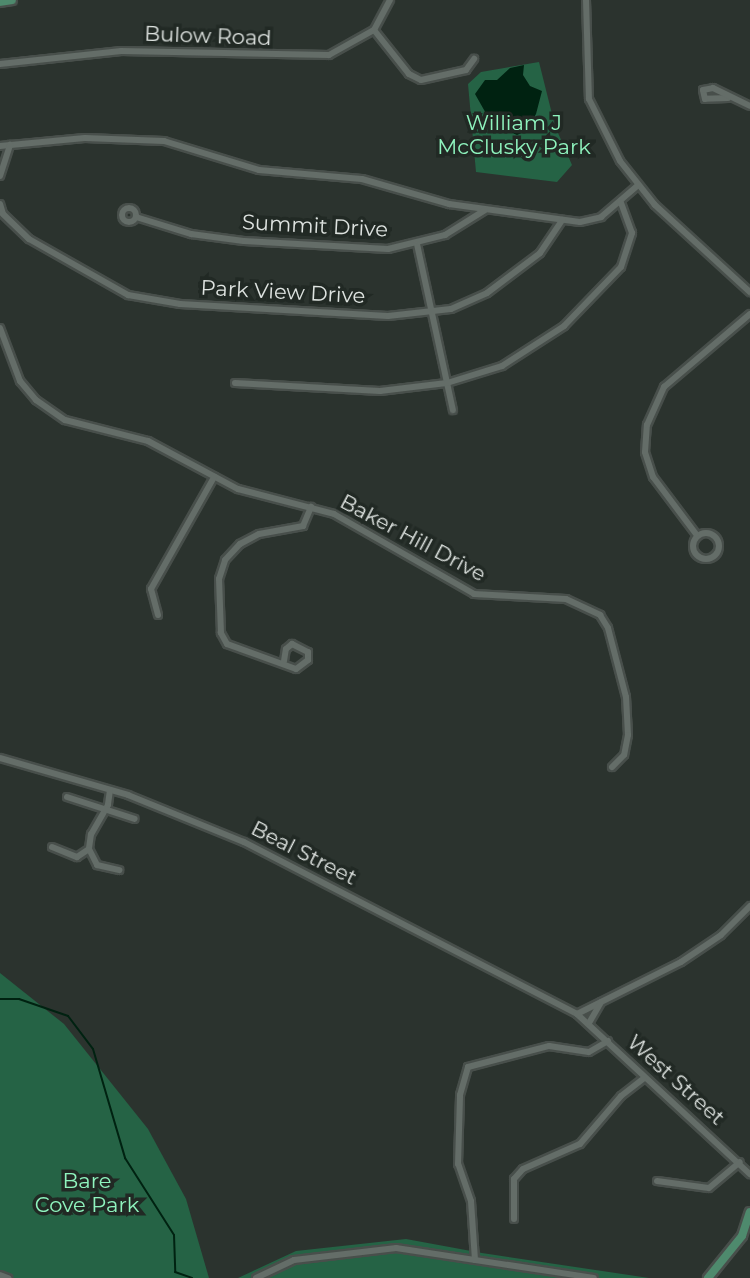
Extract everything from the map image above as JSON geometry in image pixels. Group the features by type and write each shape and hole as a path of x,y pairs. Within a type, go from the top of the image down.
{"main road":[{"path":"0,2 12,0"},
{"path":"708,1278 742,1236 750,1212"}],"street":[{"path":"390,0 374,30 409,74 421,80 466,70 474,59"},
{"path":"586,0 589,99 637,186 750,292"},
{"name":"Bulow Road","path":"0,64 121,51 307,57 329,55 374,30"},
{"path":"727,98 750,106"},
{"path":"0,146 85,138 164,141 260,170 362,179 449,204 562,220 593,220 621,202 637,186"},
{"path":"0,176 10,145"},
{"path":"235,383 380,391 447,383 520,357 590,304 621,267 631,242 630,224 621,202"},
{"name":"Park View Drive","path":"0,204 15,227 65,263 113,289 155,303 388,316 431,313 470,302 515,274 540,253 562,220"},
{"name":"Summit Drive","path":"136,217 191,234 349,249 417,244 444,235 485,210"},
{"path":"417,244 453,410"},
{"path":"695,534 716,538 719,548 714,557 697,556 695,534 653,477 646,452 646,425 664,387 750,314"},
{"name":"Baker Hill Drive","path":"0,328 20,381 44,408 75,423 148,441 246,492 312,507 373,534 474,594 582,603 600,615 608,628 626,697 628,734 624,755 612,767"},
{"path":"158,615 151,589 214,477"},
{"name":"Baker Hill Drive","path":"284,661 227,645 221,633 219,579 225,560 240,544 259,534 303,526 312,507"},
{"path":"292,644 307,652 302,667 291,668 284,661 286,649 292,644"},
{"name":"Beal Street","path":"0,758 110,790 244,842 577,1014"},
{"path":"110,790 106,810 91,834 89,849 97,865 119,870"},
{"path":"67,797 135,819"},
{"path":"52,847 77,857 89,849"},
{"path":"577,1014 698,952 750,906"},
{"path":"589,1023 602,1001"},
{"name":"West Street","path":"577,1014 608,1041 643,1079 740,1162 750,1174"},
{"path":"475,1260 471,1201 458,1164 460,1095 468,1067 549,1046 589,1052 608,1041"},
{"path":"514,1219 514,1179 523,1169 580,1144 621,1096 643,1079"},
{"path":"657,1181 709,1188 740,1162"},
{"path":"256,1278 294,1260 384,1248 420,1249 594,1278"},
{"path":"0,1275 8,1278"}],"green space":[{"name":"William J McClusky Park","path":"539,62 555,126 572,165 557,182 476,172 468,84 481,72"},
{"name":"Bare Cove Park","path":"0,973 64,1024 148,1129 186,1199 209,1278 0,1278"},
{"path":"406,1239 649,1278 238,1278 296,1251"}],"shaded area":[{"path":"524,65 523,75 530,86 542,91 536,114 526,131 517,135 492,124 475,94 485,80 497,80 510,68"}],"waterway":[{"path":"0,999 19,999 68,1016 93,1049 125,1158 174,1235 175,1272 192,1278"}]}
